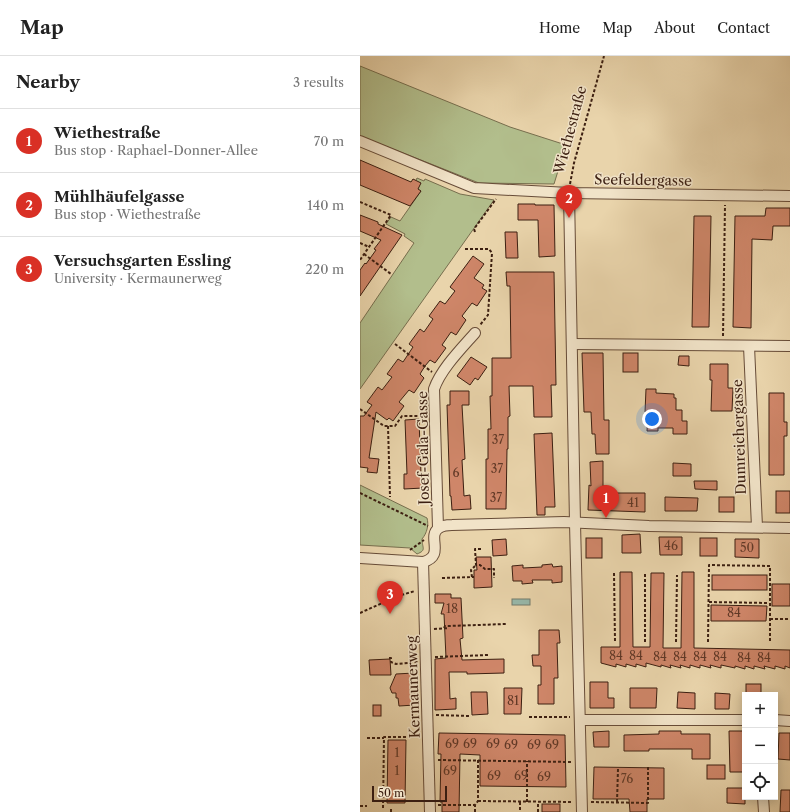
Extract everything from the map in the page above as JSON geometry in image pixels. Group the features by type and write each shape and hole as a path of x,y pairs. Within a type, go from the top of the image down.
{"street":[{"name":"Seefeldergasse","path":"360,141 474,188 568,193 790,196"},
{"name":"Wiethestraße","path":"568,193 582,805"},
{"name":"Josef-Gala-Gasse","path":"423,562 430,560 434,556 434,389 460,350 475,333"},
{"path":"572,344 790,346"},
{"name":"Dumreichergasse","path":"749,346 756,527"},
{"path":"433,527 452,525 564,522 650,526 790,528"},
{"path":"360,558 423,562"},
{"name":"Kermaunerweg","path":"423,562 430,808"},
{"path":"580,719 742,720"},
{"path":"778,720 790,721"},
{"path":"763,800 764,812"}],"path":[{"name":"Wiethestraße","path":"568,193 574,163 604,56"},
{"path":"723,346 725,195"},
{"path":"475,232 474,229 496,199"},
{"path":"360,202 391,215 360,260"},
{"path":"360,243 369,247"},
{"path":"465,249 489,249 492,253 488,315 475,333"},
{"path":"364,254 392,274"},
{"path":"395,344 440,378"},
{"path":"360,409 384,426 395,426 402,416 435,415"},
{"path":"388,426 390,497"},
{"path":"360,493 433,527"},
{"path":"410,550 424,540"},
{"path":"442,578 473,577 471,570 476,565 475,549 481,549"},
{"path":"476,565 480,565 484,569 494,569 494,578"},
{"path":"708,642 709,565 770,566 770,643"},
{"path":"614,573 615,641"},
{"path":"645,574 645,642"},
{"path":"676,642 677,575"},
{"path":"360,613 398,596 424,588"},
{"path":"709,602 769,603"},
{"path":"770,619 790,619"},
{"path":"447,628 445,626 506,624"},
{"path":"389,658 391,658 391,662 396,664 426,659 488,655"},
{"path":"427,715 469,716"},
{"path":"529,717 580,719"},
{"path":"367,738 428,738"},
{"path":"383,808 384,738"},
{"path":"429,760 581,762"},
{"path":"475,812 475,805 478,801 478,760"},
{"path":"527,761 527,802"},
{"path":"478,801 538,802 582,805 617,802 648,803 648,766"},
{"path":"617,802 618,769"},
{"path":"520,802 520,812"},
{"path":"538,802 538,812"},
{"path":"430,808 475,805"},
{"path":"360,806 367,806"}],"green space":[{"path":"360,66 510,127 566,145 554,184 479,183 360,136"},
{"path":"417,178 424,181 425,179 460,194 494,200 360,389 360,323 414,243 404,236 405,234 386,224 391,217 400,221 421,191 413,187"},
{"path":"360,485 427,518 427,529 422,539 422,551 417,554 410,548 360,545"}],"shaded area":[{"path":"512,599 530,599 530,605 512,605"}],"building":[{"path":"360,160 411,182 413,179 421,183 418,189 421,191 410,206 360,185"},
{"path":"518,204 554,205 555,256 539,257 538,220 518,220"},
{"path":"766,208 790,208 790,226 773,226 772,240 752,239 751,328 733,327 735,216 765,216"},
{"path":"360,215 378,222 378,224 402,235 360,296 360,270 376,250 374,249 381,240 360,231"},
{"path":"694,216 711,216 709,327 692,327"},
{"path":"505,232 517,232 518,258 506,258"},
{"path":"473,256 484,264 474,278 484,285 482,288 487,291 477,306 472,303 462,316 466,320 456,335 451,332 442,345 446,348 435,363 430,360 425,366 420,374 424,378 414,393 409,390 399,402 404,406 393,421 389,418 387,420 376,412 369,458 379,459 377,473 367,472 368,468 360,467 360,416 364,416 372,405 367,402 378,387 382,390 392,377 387,374 398,359 403,362 413,347 409,344 420,329 424,332 433,319 429,316 440,301 445,304 455,291 450,287"},
{"path":"506,272 554,272 556,385 551,385 552,417 534,417 533,386 509,386 510,416 508,417 506,509 486,509 486,459 488,459 488,429 491,429 490,396 492,396 492,358 511,358 510,286 507,286"},
{"path":"582,353 603,353 604,420 609,420 609,454 596,454 595,434 592,434 591,412 584,412"},
{"path":"623,353 638,353 638,372 623,372"},
{"path":"679,356 689,356 689,366 678,365"},
{"path":"471,357 487,367 478,380 475,378 470,385 457,376"},
{"path":"710,364 728,364 728,388 733,388 732,411 711,411 712,380 710,380"},
{"path":"646,389 656,389 656,393 674,394 674,398 676,398 676,410 682,410 682,421 687,421 687,434 673,434 673,428 658,428 658,431 647,431 648,412 645,412"},
{"path":"450,391 469,391 469,405 462,405 465,459 462,460 464,496 470,495 471,509 452,510 450,496 447,405 450,405"},
{"path":"769,393 784,393 784,422 787,422 787,436 784,436 784,475 769,475"},
{"path":"419,419 423,488 404,489 404,474 407,474 405,420"},
{"path":"552,433 555,507 545,507 545,515 537,515 534,434"},
{"path":"603,461 603,486 607,486 607,493 645,493 645,512 588,510 589,485 591,486 590,462"},
{"path":"673,463 691,464 691,476 673,476"},
{"path":"694,481 717,481 717,490 695,489"},
{"path":"776,491 790,491 790,513 776,513"},
{"path":"665,497 698,498 697,511 665,511"},
{"path":"719,497 734,497 734,512 719,512"},
{"path":"640,534 641,553 622,553 622,535"},
{"path":"659,537 682,537 682,555 660,555"},
{"path":"586,538 602,538 602,558 586,558"},
{"path":"700,538 717,538 717,556 700,556"},
{"path":"506,539 507,555 493,556 492,540"},
{"path":"735,539 759,539 759,558 735,557"},
{"path":"476,557 491,557 492,587 474,588 474,570 477,570"},
{"path":"552,564 553,567 562,566 562,582 552,583 552,580 532,580 533,583 522,584 522,581 513,581 512,566 523,565 523,568 542,567 542,565"},
{"path":"620,572 632,572 633,647 650,647 651,573 664,573 663,648 681,648 682,572 694,572 694,648 790,650 790,668 785,666 785,669 775,666 775,669 764,666 765,669 754,666 754,669 745,666 745,669 735,666 735,668 721,665 721,668 710,665 711,668 700,665 700,668 690,665 690,668 680,665 681,668 670,665 671,668 646,663 646,667 636,664 636,667 626,664 626,667 616,664 616,667 601,663 601,647 620,647"},
{"path":"712,575 767,575 767,590 712,590"},
{"path":"772,584 790,584 790,606 772,606"},
{"path":"435,594 451,594 451,598 461,598 463,638 460,639 462,660 504,659 504,673 467,674 467,672 449,672 450,699 456,698 456,709 435,710 435,659 446,658 444,614 441,614 444,603 435,603"},
{"path":"711,605 767,606 766,621 711,621"},
{"path":"539,630 559,630 560,643 557,643 558,678 554,678 554,704 538,704 538,685 541,685 541,666 533,666 532,655 539,655"},
{"path":"390,659 391,675 370,675 369,660"},
{"path":"414,673 415,705 399,706 396,693 392,693 390,688 396,674"},
{"path":"590,682 608,682 608,698 614,698 614,708 590,708"},
{"path":"746,684 761,684 761,692 746,692"},
{"path":"504,688 522,688 521,714 504,714"},
{"path":"630,688 657,688 656,708 630,708"},
{"path":"471,692 487,692 488,714 472,715"},
{"path":"678,692 695,693 695,709 677,708"},
{"path":"715,693 730,694 729,709 715,709"},
{"path":"373,705 381,705 381,716 373,716"},
{"path":"609,731 609,747 594,747 593,732"},
{"path":"659,731 681,731 681,734 710,734 710,759 692,759 692,749 649,749 649,751 624,751 624,735 659,734"},
{"path":"729,731 742,731 742,772 730,772"},
{"path":"439,733 565,735 566,787 480,786 480,755 460,754 459,812 442,812 442,802 440,802 441,754 438,754"},
{"path":"779,733 790,733 790,760 778,759"},
{"path":"388,740 406,740 405,803 387,803"},
{"path":"707,765 725,765 725,779 707,779"},
{"path":"594,767 664,768 664,799 647,799 647,812 630,812 629,799 593,799"},
{"path":"727,788 742,788 742,800 745,800 745,804 727,803"},
{"path":"781,790 790,790 790,812 780,812"},
{"path":"542,804 560,804 560,812 542,812"}],"place":[{"name":"Mühlhäufelgasse","path":"569,218"},
{"name":"Wiethestraße","path":"606,518"},
{"name":"Versuchsgarten Essling","path":"390,614"}]}
